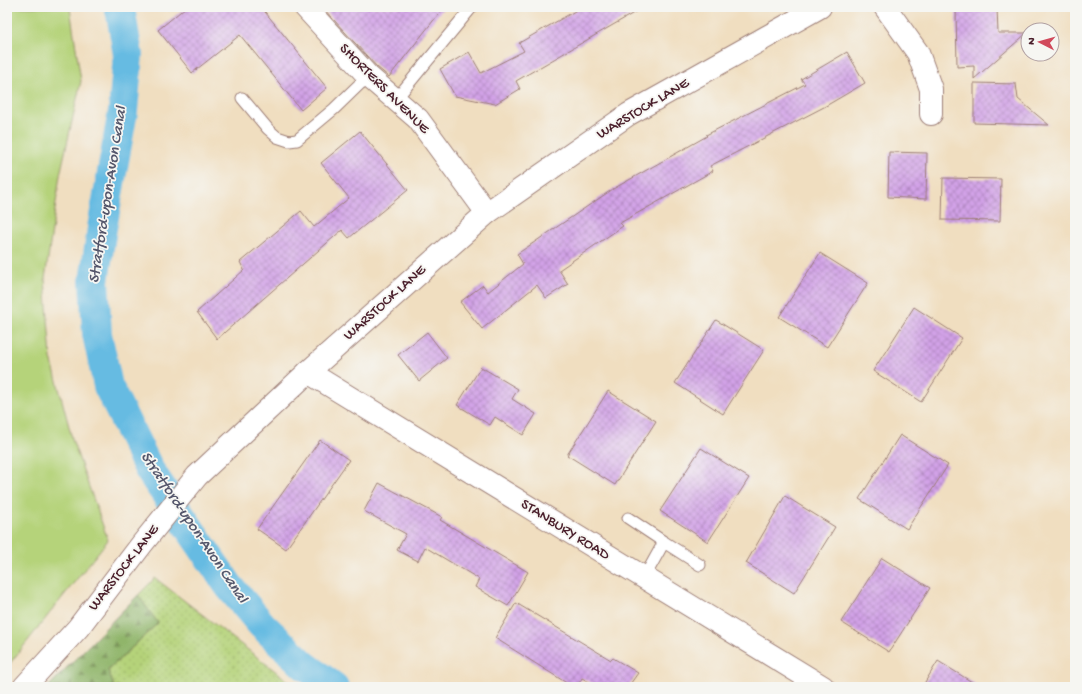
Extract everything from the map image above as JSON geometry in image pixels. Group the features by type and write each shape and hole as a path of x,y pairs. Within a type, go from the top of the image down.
{"street":[{"name":"SHORTERS AVENUE","path":"305,7 368,76 418,119 487,213"},
{"name":"WARSTOCK LANE","path":"24,687 78,628 142,544 197,476 308,372 487,213 629,114 820,7"},
{"path":"885,7 918,53 931,89 931,114"},
{"name":"STANBURY ROAD","path":"308,372 823,687"}],"lane":[{"path":"396,99 472,7"},
{"path":"242,98 268,129 277,137 289,141 297,140 334,109 368,76"},
{"path":"628,518 700,565"},
{"path":"644,578 664,542"}],"green space":[{"path":"7,7 70,8 81,81 60,175 45,279 51,358 73,442 108,540 7,667"},
{"path":"155,578 296,687 48,687"},
{"path":"138,595 158,623 108,670 114,687 48,687"}],"building":[{"path":"186,7 261,7 327,88 301,110 240,35 192,73 158,30"},
{"path":"322,7 444,7 389,77 377,67"},
{"path":"582,7 644,7 516,81 520,89 495,104 455,96 440,69 469,52 481,73 524,51 519,43"},
{"path":"997,8 998,33 1020,33 1020,39 974,79 974,66 957,67 956,9"},
{"path":"847,52 865,83 824,107 710,166 713,171 620,223 623,226 559,270 568,284 546,298 537,285 482,329 460,302 483,285 488,292 523,264 517,254 613,189 707,136 706,135 805,84 801,79"},
{"path":"974,83 1016,84 1018,99 1049,125 974,123"},
{"path":"360,131 408,190 349,238 342,230 217,339 197,312 244,270 240,262 301,211 314,227 349,198 321,163"},
{"path":"889,152 927,153 926,199 888,197"},
{"path":"943,178 1001,179 1000,221 942,220"},
{"path":"820,253 868,283 827,347 779,317"},
{"path":"914,307 962,338 921,402 873,371"},
{"path":"716,320 764,350 723,414 675,383"},
{"path":"427,332 447,358 419,381 398,355"},
{"path":"481,367 518,389 512,399 536,414 523,435 495,417 490,425 457,405"},
{"path":"608,391 656,421 615,485 567,455"},
{"path":"900,435 948,465 907,529 859,499"},
{"path":"320,440 349,460 286,549 257,529"},
{"path":"701,448 749,478 708,542 660,511"},
{"path":"379,483 442,517 440,520 528,572 508,606 475,587 479,579 425,547 418,561 397,550 406,534 364,511"},
{"path":"785,496 835,527 794,593 746,563"},
{"path":"882,558 930,588 889,652 841,622"},
{"path":"516,603 611,660 613,658 638,673 628,687 598,687 582,678 577,687 573,687 495,638"},
{"path":"938,661 980,687 922,687"}],"waterway":[{"name":"Stratford-upon-Avon Canal","path":"119,7 128,55 123,111 94,281 97,334 108,386 150,471 229,586 262,625 304,665 334,687"}]}
